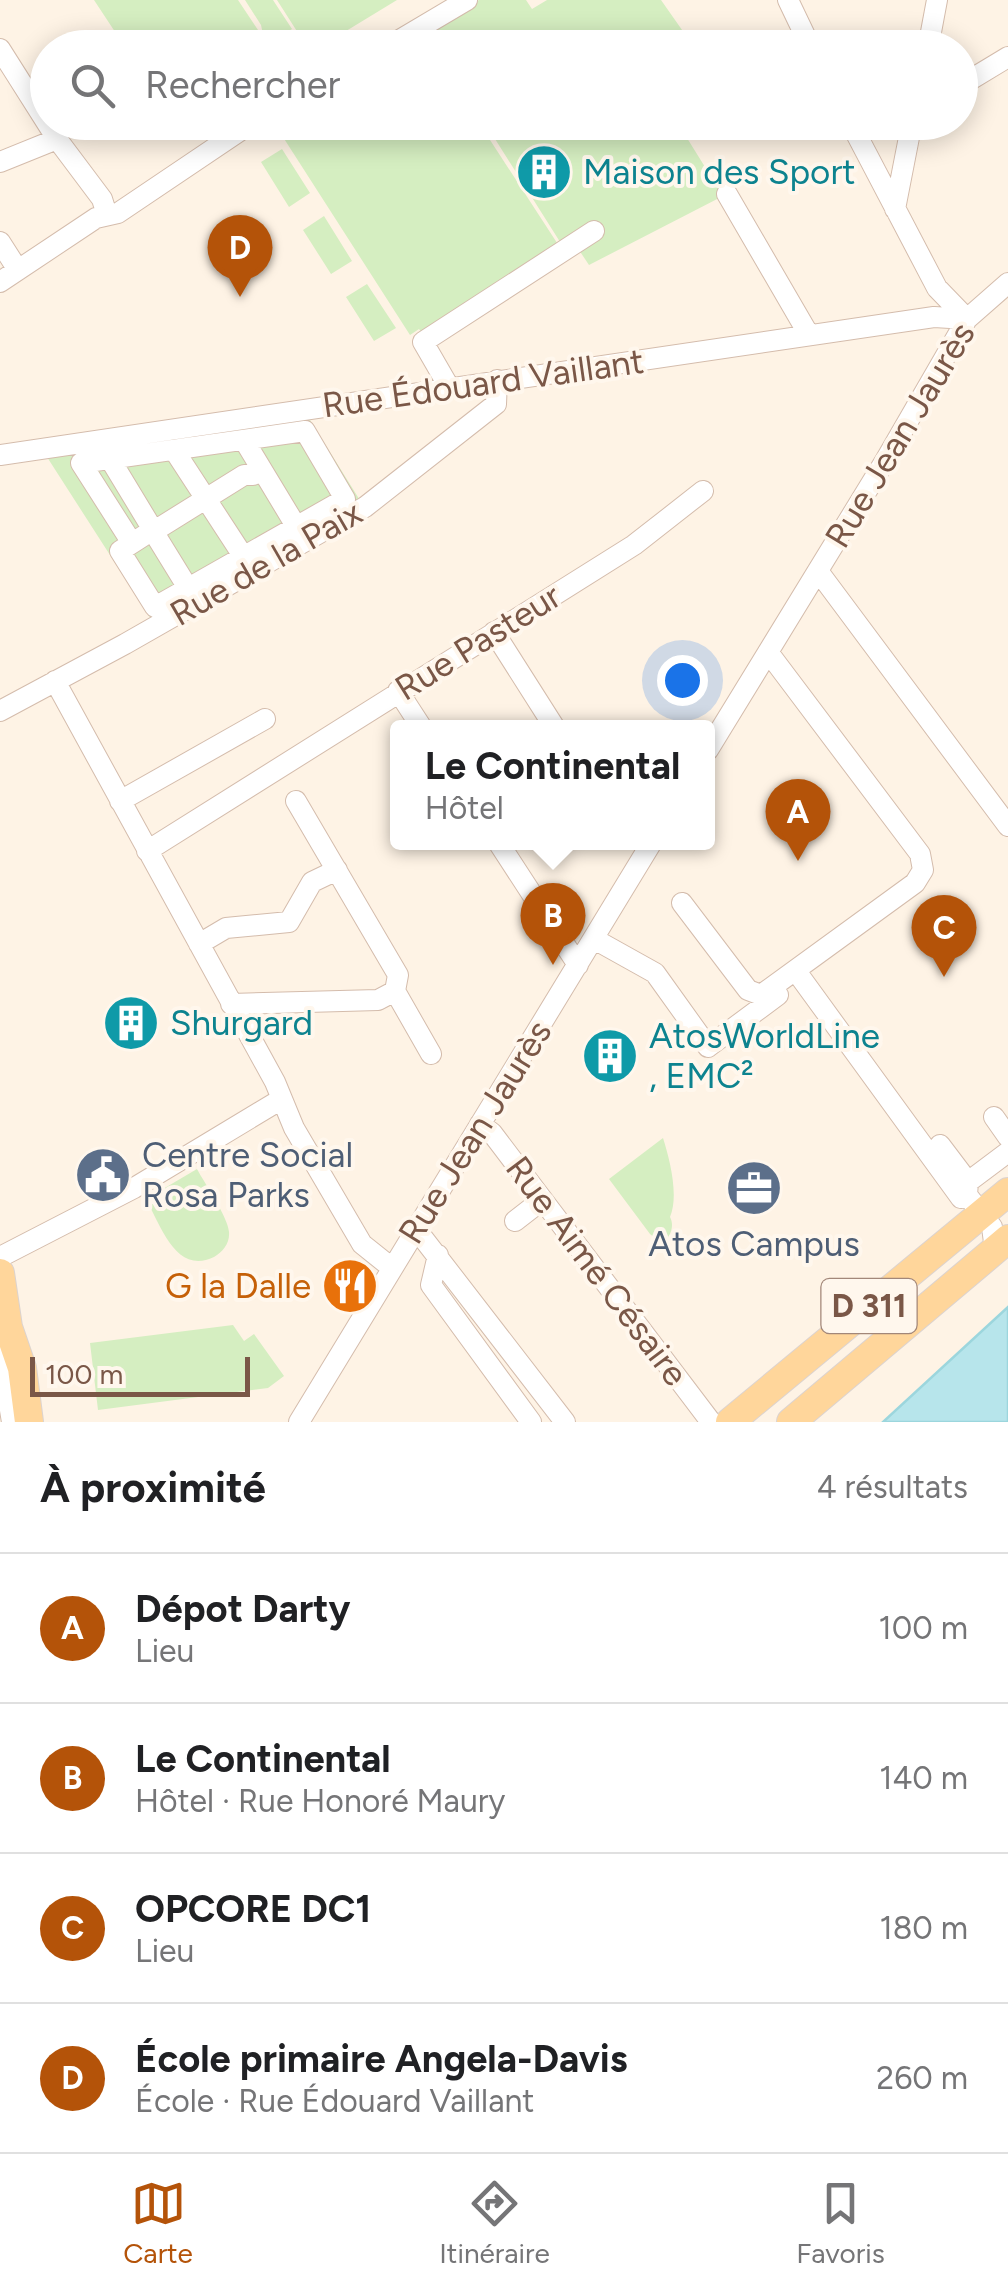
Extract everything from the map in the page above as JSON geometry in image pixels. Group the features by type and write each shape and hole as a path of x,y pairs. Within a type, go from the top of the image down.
{"main road":[{"name":"D 311","path":"730,1422 970,1198 1008,1192"},
{"name":"D 311","path":"791,1422 1001,1244"},
{"path":"0,1274 8,1327 22,1368 29,1422"}],"street":[{"path":"416,30 467,0"},
{"path":"788,0 803,30"},
{"path":"932,30 938,0"},
{"path":"0,49 30,96"},
{"path":"978,75 1008,57"},
{"path":"0,162 55,140"},
{"path":"58,140 102,200 107,215"},
{"path":"0,242 9,276 96,218 118,213 226,140"},
{"path":"859,140 937,288 967,319"},
{"path":"895,209 908,140"},
{"path":"726,194 809,335"},
{"path":"449,388 423,342 594,231"},
{"name":"Rue Jean Jaurès","path":"715,739 967,319 1008,283"},
{"name":"Rue Édouard Vaillant","path":"0,455 934,317 967,319"},
{"name":"Rue de la Paix","path":"0,710 55,682 248,564 366,508 496,404 497,380"},
{"path":"149,533 81,463 306,431 345,499 296,526 248,564 188,588 155,607 120,552 244,475 262,470"},
{"path":"244,440 296,526"},
{"path":"174,450 248,564"},
{"path":"110,459 149,533 188,588"},
{"name":"Rue Pasteur","path":"147,850 634,545 704,491"},
{"path":"818,571 1008,826"},
{"path":"494,632 550,720"},
{"path":"682,904 748,990 761,995 915,883 923,870 920,854 768,652"},
{"path":"55,682 362,1244 392,1268"},
{"path":"398,691 417,720"},
{"path":"120,801 265,718"},
{"path":"296,801 398,975 394,991 431,1054"},
{"path":"503,850 578,965"},
{"name":"Rue Jean Jaurès","path":"298,1422 647,850"},
{"path":"199,944 226,928 289,922 312,882 337,870"},
{"path":"594,939 655,974 708,1048 810,971"},
{"path":"810,971 860,1037"},
{"path":"810,971 1001,1244"},
{"path":"231,1004 378,1000 394,991"},
{"path":"0,1257 150,1179 280,1100"},
{"path":"994,1117 1008,1138"},
{"path":"922,1120 970,1198"},
{"name":"Rue Aimé Césaire","path":"480,1124 492,1133 542,1200 653,1360 711,1422"},
{"path":"970,1198 1008,1152"},
{"path":"515,1220 542,1200"},
{"path":"416,1229 565,1422"},
{"path":"438,1256 431,1286 531,1422"},
{"path":"1,1359 12,1422"}],"green space":[{"path":"94,0 238,0 258,30 114,30"},
{"path":"245,0 273,0 292,29 262,30"},
{"path":"277,0 397,0 348,30 296,30"},
{"path":"479,0 526,0 532,9 547,0 661,0 682,30 430,30"},
{"path":"285,140 490,140 561,249 424,336 419,329 410,335"},
{"path":"496,140 688,140 723,196 589,265 577,247 567,253"},
{"path":"282,149 310,193 289,207 261,162"},
{"path":"324,216 352,261 331,274 303,230"},
{"path":"367,284 396,328 374,341 346,297"},
{"path":"310,420 361,502 153,622 47,457"},
{"path":"663,1138 674,1199 671,1232 662,1244 609,1179"},
{"path":"197,1169 221,1209 229,1232 223,1250 201,1261 179,1254 146,1199"},
{"path":"233,1325 244,1341 254,1334 284,1376 268,1388 98,1410 90,1343"}],"water":[{"path":"1008,1307 1008,1422 883,1422"}],"place":[{"name":"Maison des Sport","path":"544,172"},
{"name":"École primaire Angela-Davis","path":"240,297"},
{"name":"Dépot Darty","path":"798,861"},
{"name":"Le Continental","path":"553,965"},
{"name":"OPCORE DC1","path":"944,977"},
{"name":"Shurgard","path":"131,1023"},
{"name":"AtosWorldLine , EMC²","path":"610,1056"},
{"name":"Centre Social Rosa Parks","path":"103,1175"},
{"name":"Atos Campus","path":"754,1188"},
{"name":"G la Dalle","path":"350,1286"}]}
